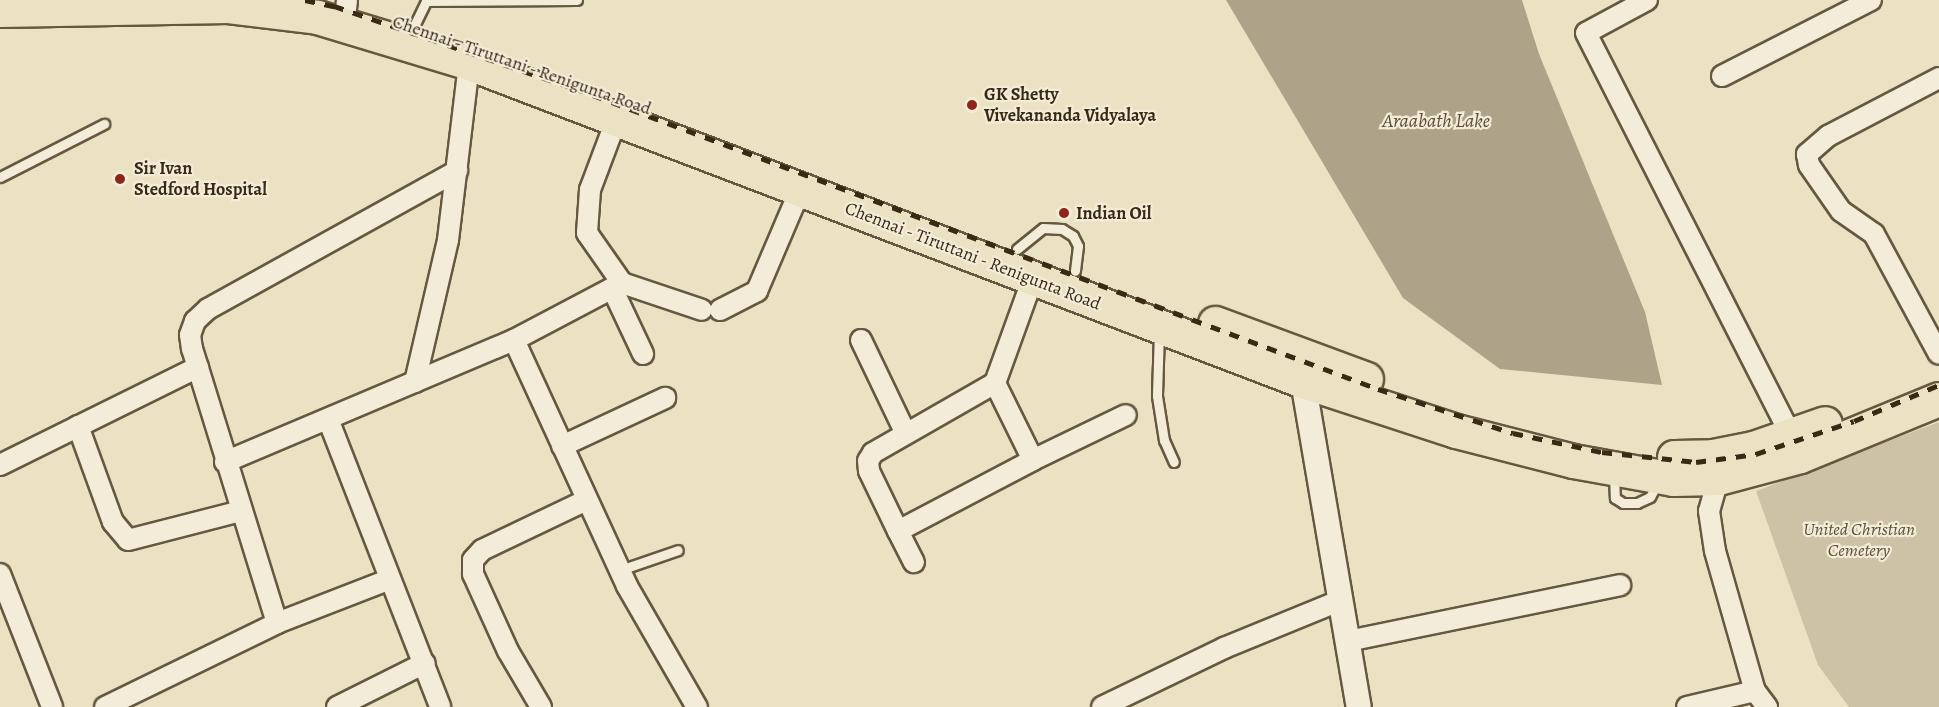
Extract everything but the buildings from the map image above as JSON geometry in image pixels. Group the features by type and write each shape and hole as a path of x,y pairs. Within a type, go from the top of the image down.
{"highway":[{"name":"Chennai - Tiruttani - Renigunta Road","path":"0,10 228,6 317,17 343,7 414,26 630,103 1075,271 1456,431 1614,468 1659,477 1722,465 1778,464 1939,399"},
{"name":"Chennai - Tiruttani - Renigunta Road","path":"343,7 469,63 1160,326 1307,370 1563,438 1722,465 1791,435 1939,381"}],"street":[{"path":"1647,0 1586,33 1791,435"},
{"path":"1722,76 1871,0"},
{"path":"415,382 448,240 469,63"},
{"path":"1939,78 1828,136 1807,154 1809,165 1841,211 1874,234 1939,354"},
{"path":"617,118 590,190 585,219 592,243 617,286 643,354"},
{"path":"278,623 240,511 198,367 190,335 195,321 208,309 457,171"},
{"path":"225,462 514,340 617,286 711,310 757,291 800,190"},
{"path":"914,562 868,461 873,453 905,432 995,383 1033,278"},
{"path":"514,340 620,570 697,707"},
{"path":"861,340 905,432"},
{"path":"0,465 198,367"},
{"path":"1307,370 1359,707"},
{"path":"995,383 1033,460"},
{"path":"562,446 665,398"},
{"path":"898,531 1033,460 1126,415"},
{"path":"328,419 388,580 425,663 440,707"},
{"path":"78,426 113,522 128,540 240,511"},
{"path":"1722,465 1709,512 1715,551 1755,691 1767,707"},
{"path":"541,707 508,651 473,574 473,560 482,550 588,500"},
{"path":"0,574 52,707"},
{"path":"105,707 278,623 388,580"},
{"path":"1348,641 1620,585"},
{"path":"1102,707 1224,648 1341,600"},
{"path":"337,707 425,663"},
{"path":"1687,707 1755,691"}],"lane":[{"path":"414,26 426,1 577,0"},
{"path":"0,177 104,124"},
{"path":"1160,326 1157,396 1164,440 1174,462"},
{"path":"620,570 678,550"}],"green space":[{"name":"United Christian Cemetery","path":"1939,422 1939,707 1849,707 1818,665 1756,491"}],"water":[{"name":"Araabath Lake","path":"1226,0 1522,0 1539,54 1645,312 1662,385 1500,369 1403,298"}],"railway":[{"path":"305,0 334,6 574,88 1378,389 1513,433 1602,452 1696,462 1756,454 1854,421 1939,385"}],"place":[{"name":"GK Shetty Vivekananda Vidyalaya","path":"972,105"},
{"name":"Sir Ivan Stedford Hospital","path":"120,179"},
{"name":"Indian Oil","path":"1064,213"}]}
